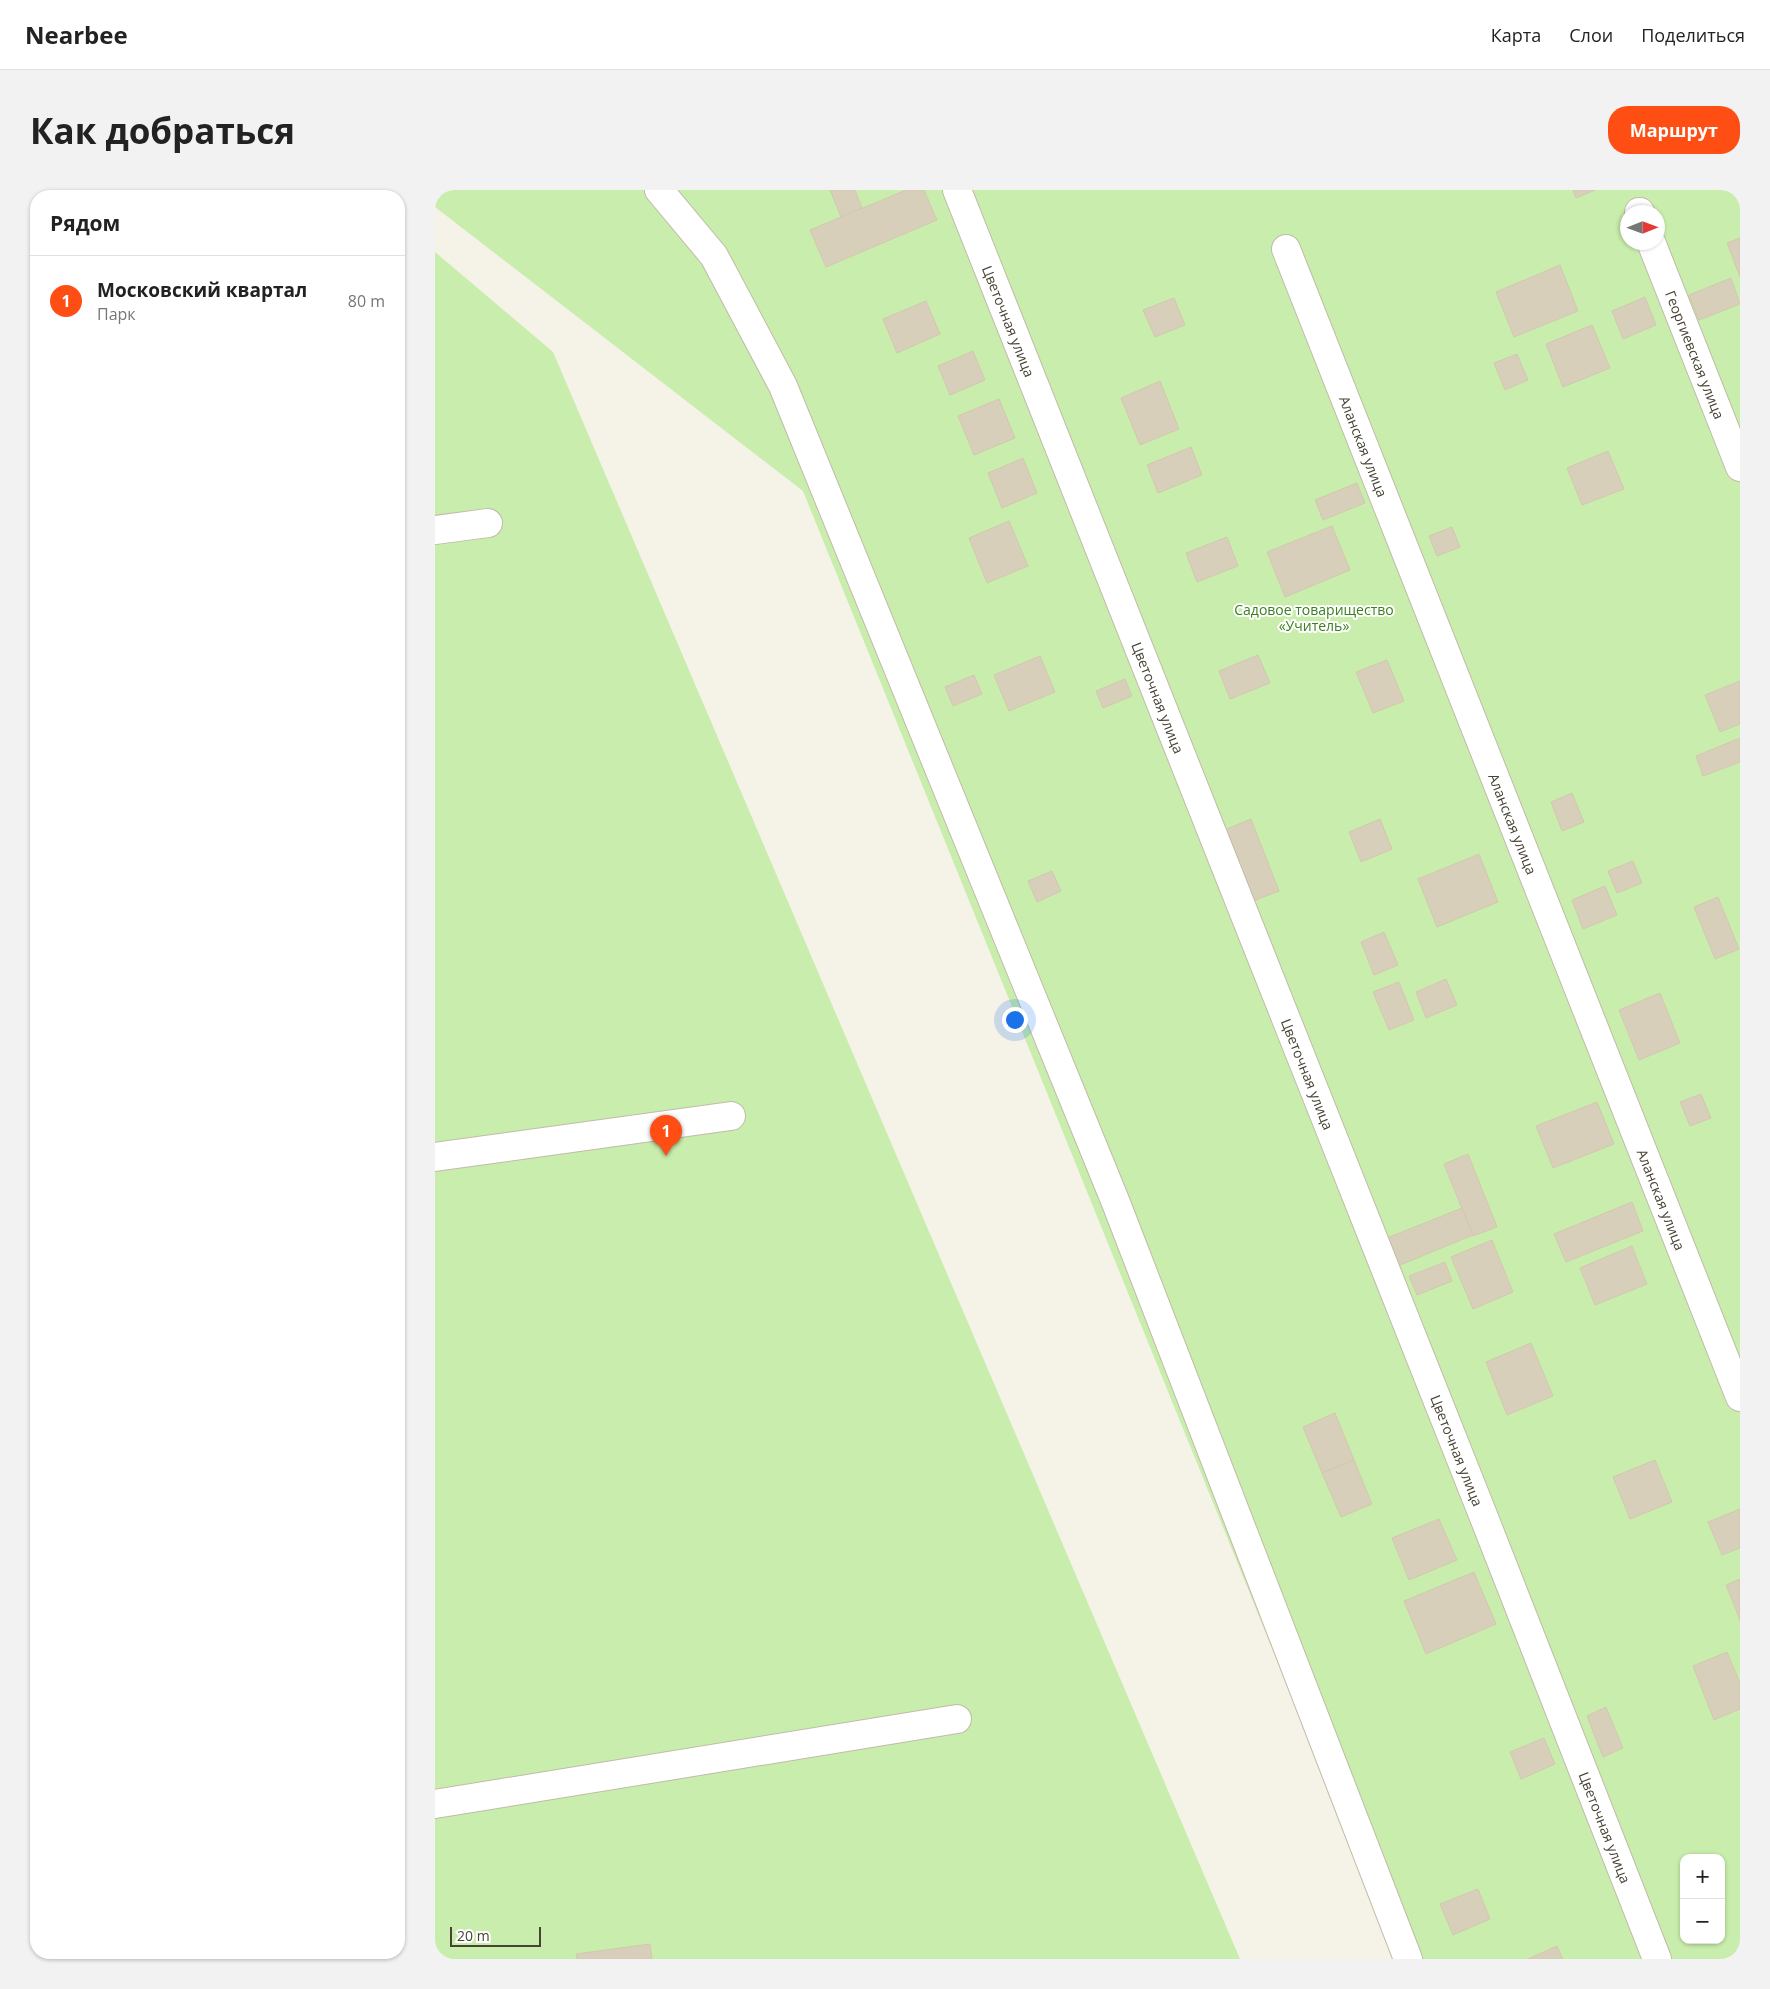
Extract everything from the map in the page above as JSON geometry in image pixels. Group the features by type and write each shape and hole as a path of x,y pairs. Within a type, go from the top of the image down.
{"street":[{"path":"659,190 714,256 783,386 1116,1203 1408,1959"},
{"name":"Цветочная улица","path":"957,190 1476,1496 1657,1959"},
{"name":"Аланская улица","path":"1286,249 1740,1397"},
{"name":"Георгиевская улица","path":"1654,250 1740,467"},
{"path":"435,530 487,524"},
{"path":"435,1158 731,1116"},
{"path":"435,1804 957,1719"}],"green space":[{"name":"Садовое товарищество «Учитель»","path":"435,190 1740,190 1740,1959 1398,1959 803,491 435,207"},
{"path":"435,252 553,352 1240,1959 435,1959"}],"building":[{"path":"830,190 855,190 862,208 841,217"},
{"path":"906,190 924,190 937,220 826,267 810,230"},
{"path":"1573,190 1595,190 1576,198"},
{"path":"1740,238 1740,277 1727,243"},
{"path":"1560,265 1578,311 1514,337 1496,292"},
{"path":"1731,278 1740,304 1699,320 1689,295"},
{"path":"1645,297 1656,325 1623,339 1612,311"},
{"path":"1174,298 1185,325 1155,337 1143,310"},
{"path":"926,301 940,334 897,353 883,319"},
{"path":"1592,325 1610,368 1563,387 1546,344"},
{"path":"973,351 985,380 950,395 938,366"},
{"path":"1517,354 1528,380 1505,390 1494,363"},
{"path":"1160,381 1179,429 1140,445 1121,398"},
{"path":"999,399 1015,438 974,455 958,416"},
{"path":"1191,447 1202,475 1158,493 1147,465"},
{"path":"1608,451 1624,489 1582,505 1567,468"},
{"path":"1023,458 1037,493 1002,508 988,473"},
{"path":"1357,483 1365,503 1323,520 1315,500"},
{"path":"1009,521 1028,566 987,583 969,538"},
{"path":"1332,526 1350,570 1285,597 1267,552"},
{"path":"1452,527 1460,547 1437,556 1429,536"},
{"path":"1227,537 1238,566 1197,582 1186,553"},
{"path":"1258,655 1270,683 1230,699 1219,671"},
{"path":"1040,656 1055,692 1009,711 994,675"},
{"path":"1387,660 1404,701 1373,713 1356,672"},
{"path":"974,675 982,694 953,706 945,687"},
{"path":"1125,679 1132,696 1103,708 1096,691"},
{"path":"1740,681 1740,724 1720,732 1705,695"},
{"path":"1740,738 1740,762 1703,776 1696,756"},
{"path":"1572,793 1584,822 1562,831 1551,802"},
{"path":"1251,819 1279,891 1251,902 1222,831"},
{"path":"1380,819 1392,849 1361,862 1349,832"},
{"path":"1479,854 1498,902 1437,927 1418,879"},
{"path":"1633,861 1642,883 1617,893 1608,871"},
{"path":"1052,871 1061,891 1037,902 1028,881"},
{"path":"1605,886 1617,915 1583,929 1572,900"},
{"path":"1718,897 1739,949 1715,959 1694,907"},
{"path":"1384,932 1398,965 1374,975 1361,942"},
{"path":"1446,979 1457,1005 1426,1018 1416,992"},
{"path":"1399,982 1414,1020 1389,1030 1373,992"},
{"path":"1660,993 1680,1043 1639,1060 1619,1010"},
{"path":"1701,1094 1711,1118 1690,1126 1680,1102"},
{"path":"1597,1102 1614,1144 1553,1168 1536,1126"},
{"path":"1468,1154 1497,1227 1473,1236 1444,1164"},
{"path":"1632,1202 1643,1231 1566,1262 1554,1234"},
{"path":"1462,1208 1473,1235 1393,1268 1382,1240"},
{"path":"1492,1240 1513,1292 1473,1309 1451,1257"},
{"path":"1632,1246 1647,1284 1595,1305 1580,1268"},
{"path":"1445,1262 1452,1281 1417,1295 1409,1276"},
{"path":"1531,1343 1553,1396 1507,1415 1486,1362"},
{"path":"1335,1413 1354,1460 1322,1473 1303,1427"},
{"path":"1354,1460 1372,1504 1341,1517 1322,1473"},
{"path":"1655,1460 1672,1502 1630,1519 1613,1477"},
{"path":"1740,1509 1740,1548 1722,1555 1708,1522"},
{"path":"1439,1519 1457,1560 1409,1580 1392,1538"},
{"path":"1474,1572 1496,1624 1426,1654 1404,1601"},
{"path":"1740,1579 1740,1620 1726,1585"},
{"path":"1727,1652 1740,1683 1740,1709 1714,1720 1693,1666"},
{"path":"1606,1707 1623,1748 1603,1757 1587,1716"},
{"path":"1544,1738 1555,1764 1521,1779 1510,1752"},
{"path":"1478,1889 1490,1919 1453,1935 1440,1904"},
{"path":"650,1944 652,1959 577,1959 576,1954"},
{"path":"1557,1946 1563,1959 1528,1959"}],"place":[{"name":"Московский квартал","path":"666,1156"}]}
